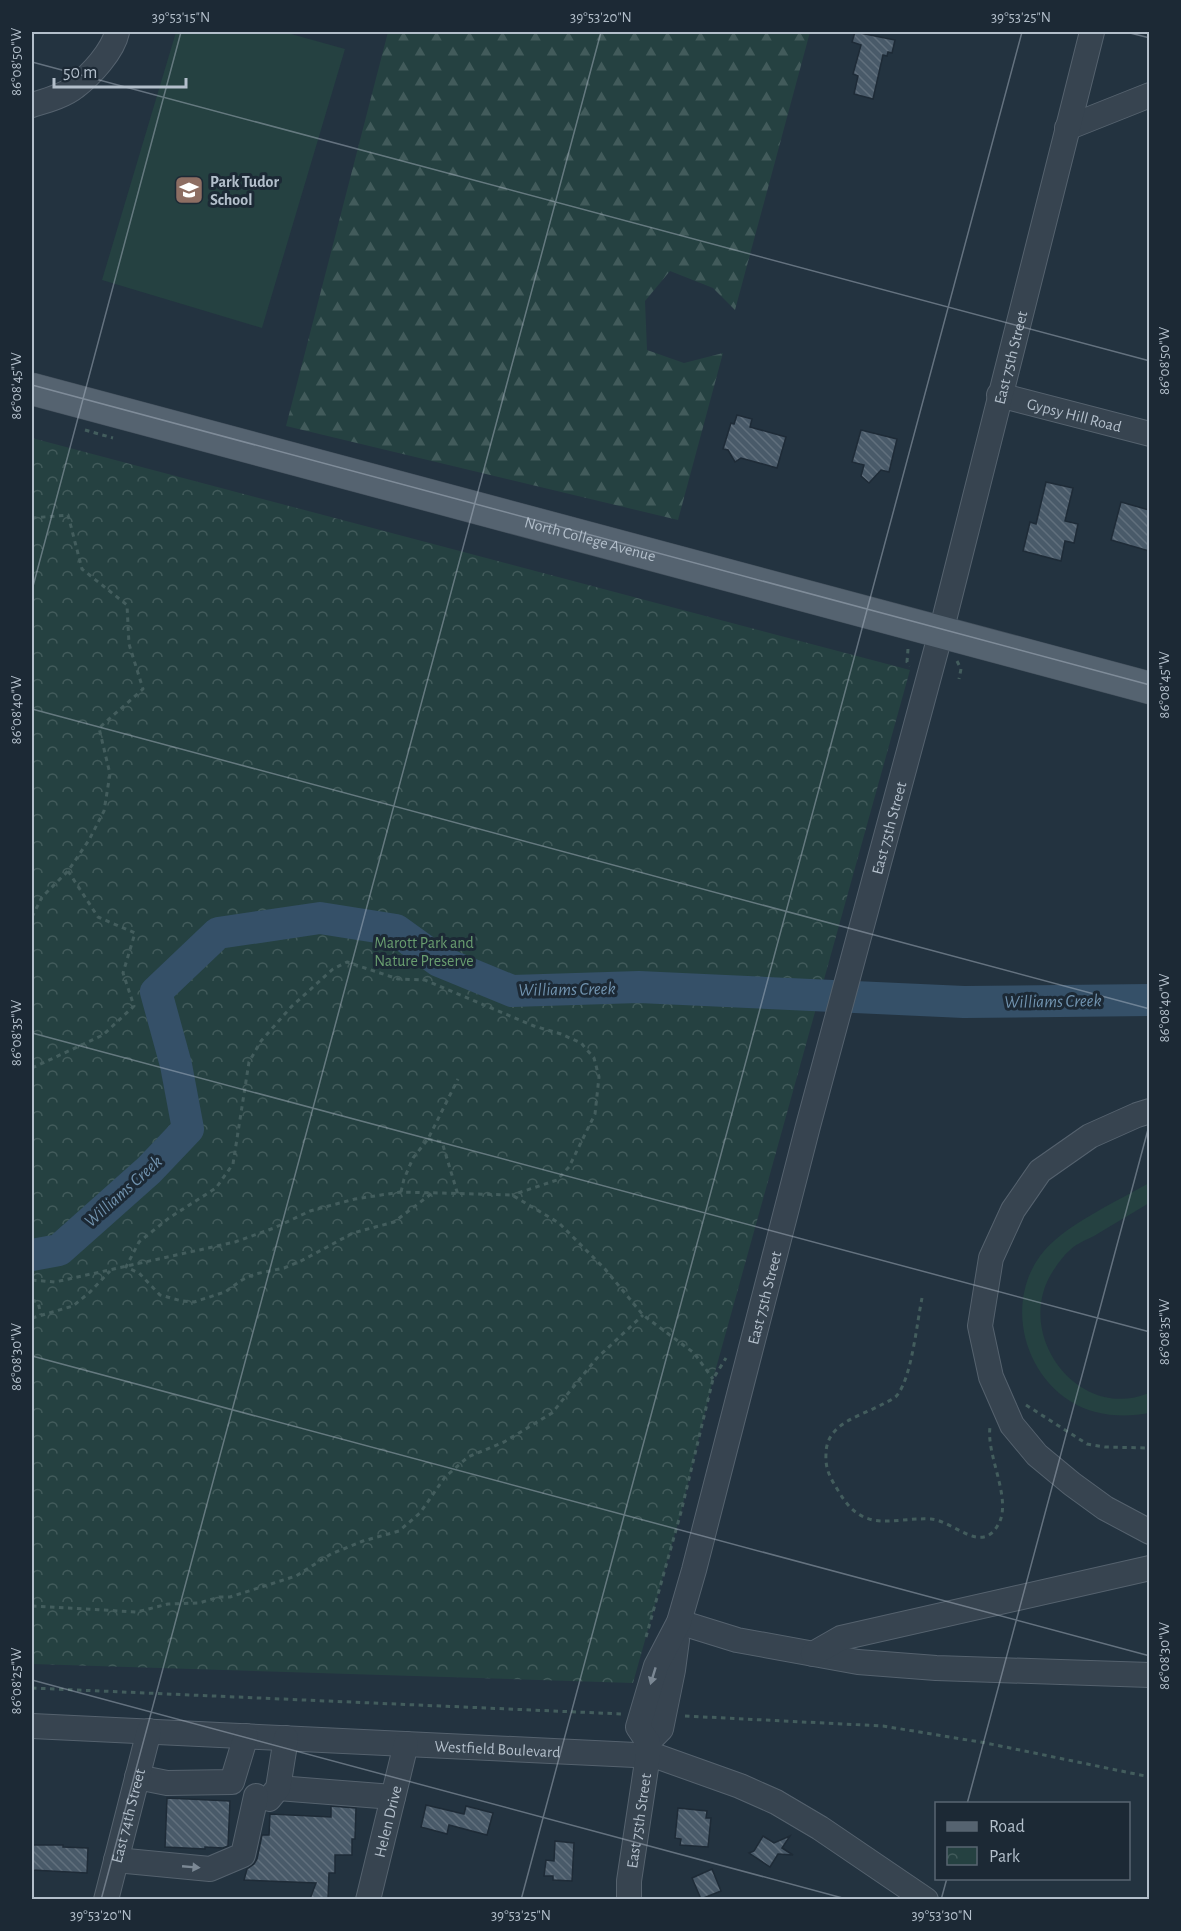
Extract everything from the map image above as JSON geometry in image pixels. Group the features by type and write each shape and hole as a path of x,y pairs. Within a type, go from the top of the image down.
{"main road":[{"name":"North College Avenue","path":"32,389 1149,688"}],"street":[{"path":"32,105 74,88 103,60 115,42 117,32"},
{"name":"East 75th Street","path":"630,1899 629,1881 648,1748 661,1729 673,1670 679,1623 808,1126 941,632 999,394 1092,32"},
{"path":"1067,128 1149,95"},
{"name":"Gypsy Hill Road","path":"999,394 1149,434"},
{"path":"1149,1111 1137,1114 1090,1136 1041,1171 1013,1210 991,1258 980,1326 992,1377 1012,1425 1037,1455 1105,1508 1149,1532"},
{"path":"813,1654 841,1638 1149,1568"},
{"path":"679,1623 737,1640 858,1662 936,1668 1149,1675"},
{"name":"Westfield Boulevard","path":"32,1726 406,1744 648,1748 665,1758 776,1802 820,1828 926,1899"},
{"name":"East 74th Street","path":"106,1899 149,1731"},
{"path":"232,1782 246,1736"},
{"path":"116,1860 210,1869 243,1855 286,1738"},
{"name":"Helen Drive","path":"368,1899 406,1744"},
{"path":"137,1777 167,1783 232,1782 267,1792 393,1797"}],"path":[{"path":"32,518 68,515 82,569 127,605 129,644 143,689 99,728 110,774 104,812 68,871 42,897 32,917"},
{"path":"957,661 961,669 959,679"},
{"path":"32,1068 103,1035 134,1006 123,973 135,933 98,917 68,871"},
{"path":"32,1280 55,1282 110,1271 235,1242 274,1228 310,1211 355,1200 401,1192 512,1195 557,1180 569,1167 595,1114 598,1077 594,1058 581,1043 524,1022 425,980 398,979 347,962 333,969 292,1006 261,1041 249,1062 232,1164 216,1188 169,1218 139,1242 126,1267"},
{"path":"401,1192 413,1158 428,1139 458,1079"},
{"path":"428,1139 442,1142 458,1195"},
{"path":"126,1267 139,1273 160,1295 175,1300 194,1302 225,1292 255,1274 284,1268 301,1261 353,1233 394,1222 431,1194"},
{"path":"512,1195 559,1223 605,1269 643,1316 694,1353 713,1379"},
{"path":"32,1318 73,1306 110,1271"},
{"path":"922,1298 905,1382 897,1396 841,1424 831,1435 825,1452 827,1472 845,1504 861,1516 874,1522 930,1519 946,1522 977,1539 990,1535 1000,1523 1003,1504 989,1431 994,1414 1017,1403 1030,1405 1087,1444 1149,1448"},
{"path":"32,1300 38,1302 41,1315"},
{"path":"32,1606 137,1612 168,1604 200,1603 219,1597 230,1597 296,1576 331,1554 363,1541 399,1531 420,1513 445,1477 468,1457 504,1442 552,1413 597,1358 643,1316"},
{"path":"645,1640 676,1533 713,1379 729,1353"},
{"path":"32,1688 626,1714"},
{"path":"680,1716 883,1726 997,1745 1149,1777"}],"green space":[{"path":"176,32 284,32 345,49 262,328 102,280"},
{"path":"388,32 810,32 735,310 713,288 670,271 645,301 647,350 684,363 723,353 678,520 286,426"},
{"name":"Marott Park and Nature Preserve","path":"32,438 910,670 713,1379 681,1512 633,1683 32,1664"},
{"path":"1149,1183 1149,1203 1072,1248 1055,1268 1043,1293 1041,1318 1046,1343 1058,1365 1076,1383 1098,1395 1122,1399 1149,1393 1149,1413 1119,1415 1098,1413 1070,1401 1054,1388 1041,1372 1031,1354 1025,1335 1022,1315 1024,1294 1030,1274 1040,1256 1050,1245 1090,1215"}],"building":[{"path":"855,32 895,40 892,53 888,52 887,56 883,55 873,99 854,94 858,76 853,74 861,45 852,42"},
{"path":"737,415 752,419 750,427 786,437 777,468 741,458 735,462 728,450 723,449 731,423 734,424"},
{"path":"861,430 897,439 889,472 881,470 869,483 861,476 864,465 852,462"},
{"path":"1046,482 1073,488 1065,521 1078,524 1074,543 1065,541 1061,561 1023,551 1030,522 1036,524"},
{"path":"1121,502 1149,510 1149,551 1111,540"},
{"path":"167,1798 230,1801 228,1846 205,1847 205,1849 165,1847"},
{"path":"426,1805 464,1814 466,1806 493,1813 487,1835 449,1825 447,1834 421,1827"},
{"path":"331,1806 356,1808 355,1839 352,1839 352,1855 335,1855 335,1873 329,1873 328,1899 310,1899 316,1883 244,1880 247,1869 257,1859 262,1835 269,1835 270,1814 331,1817"},
{"path":"678,1808 707,1811 706,1818 711,1818 708,1847 680,1845 681,1839 675,1838"},
{"path":"763,1836 774,1843 790,1836 782,1848 793,1855 778,1854 770,1867 749,1853 754,1851"},
{"path":"555,1841 574,1843 572,1881 553,1880 553,1876 544,1876 546,1860 554,1861"},
{"path":"32,1845 88,1848 87,1873 32,1870"},
{"path":"712,1869 721,1891 701,1899 692,1878"}],"waterway":[{"name":"Williams Creek","path":"32,1255 59,1250 149,1170 188,1129 176,1065 156,992 218,933 320,918 396,930 439,961 512,991 639,987 964,1002 1150,1000"}],"place":[{"name":"Park Tudor School","path":"189,190"}]}
